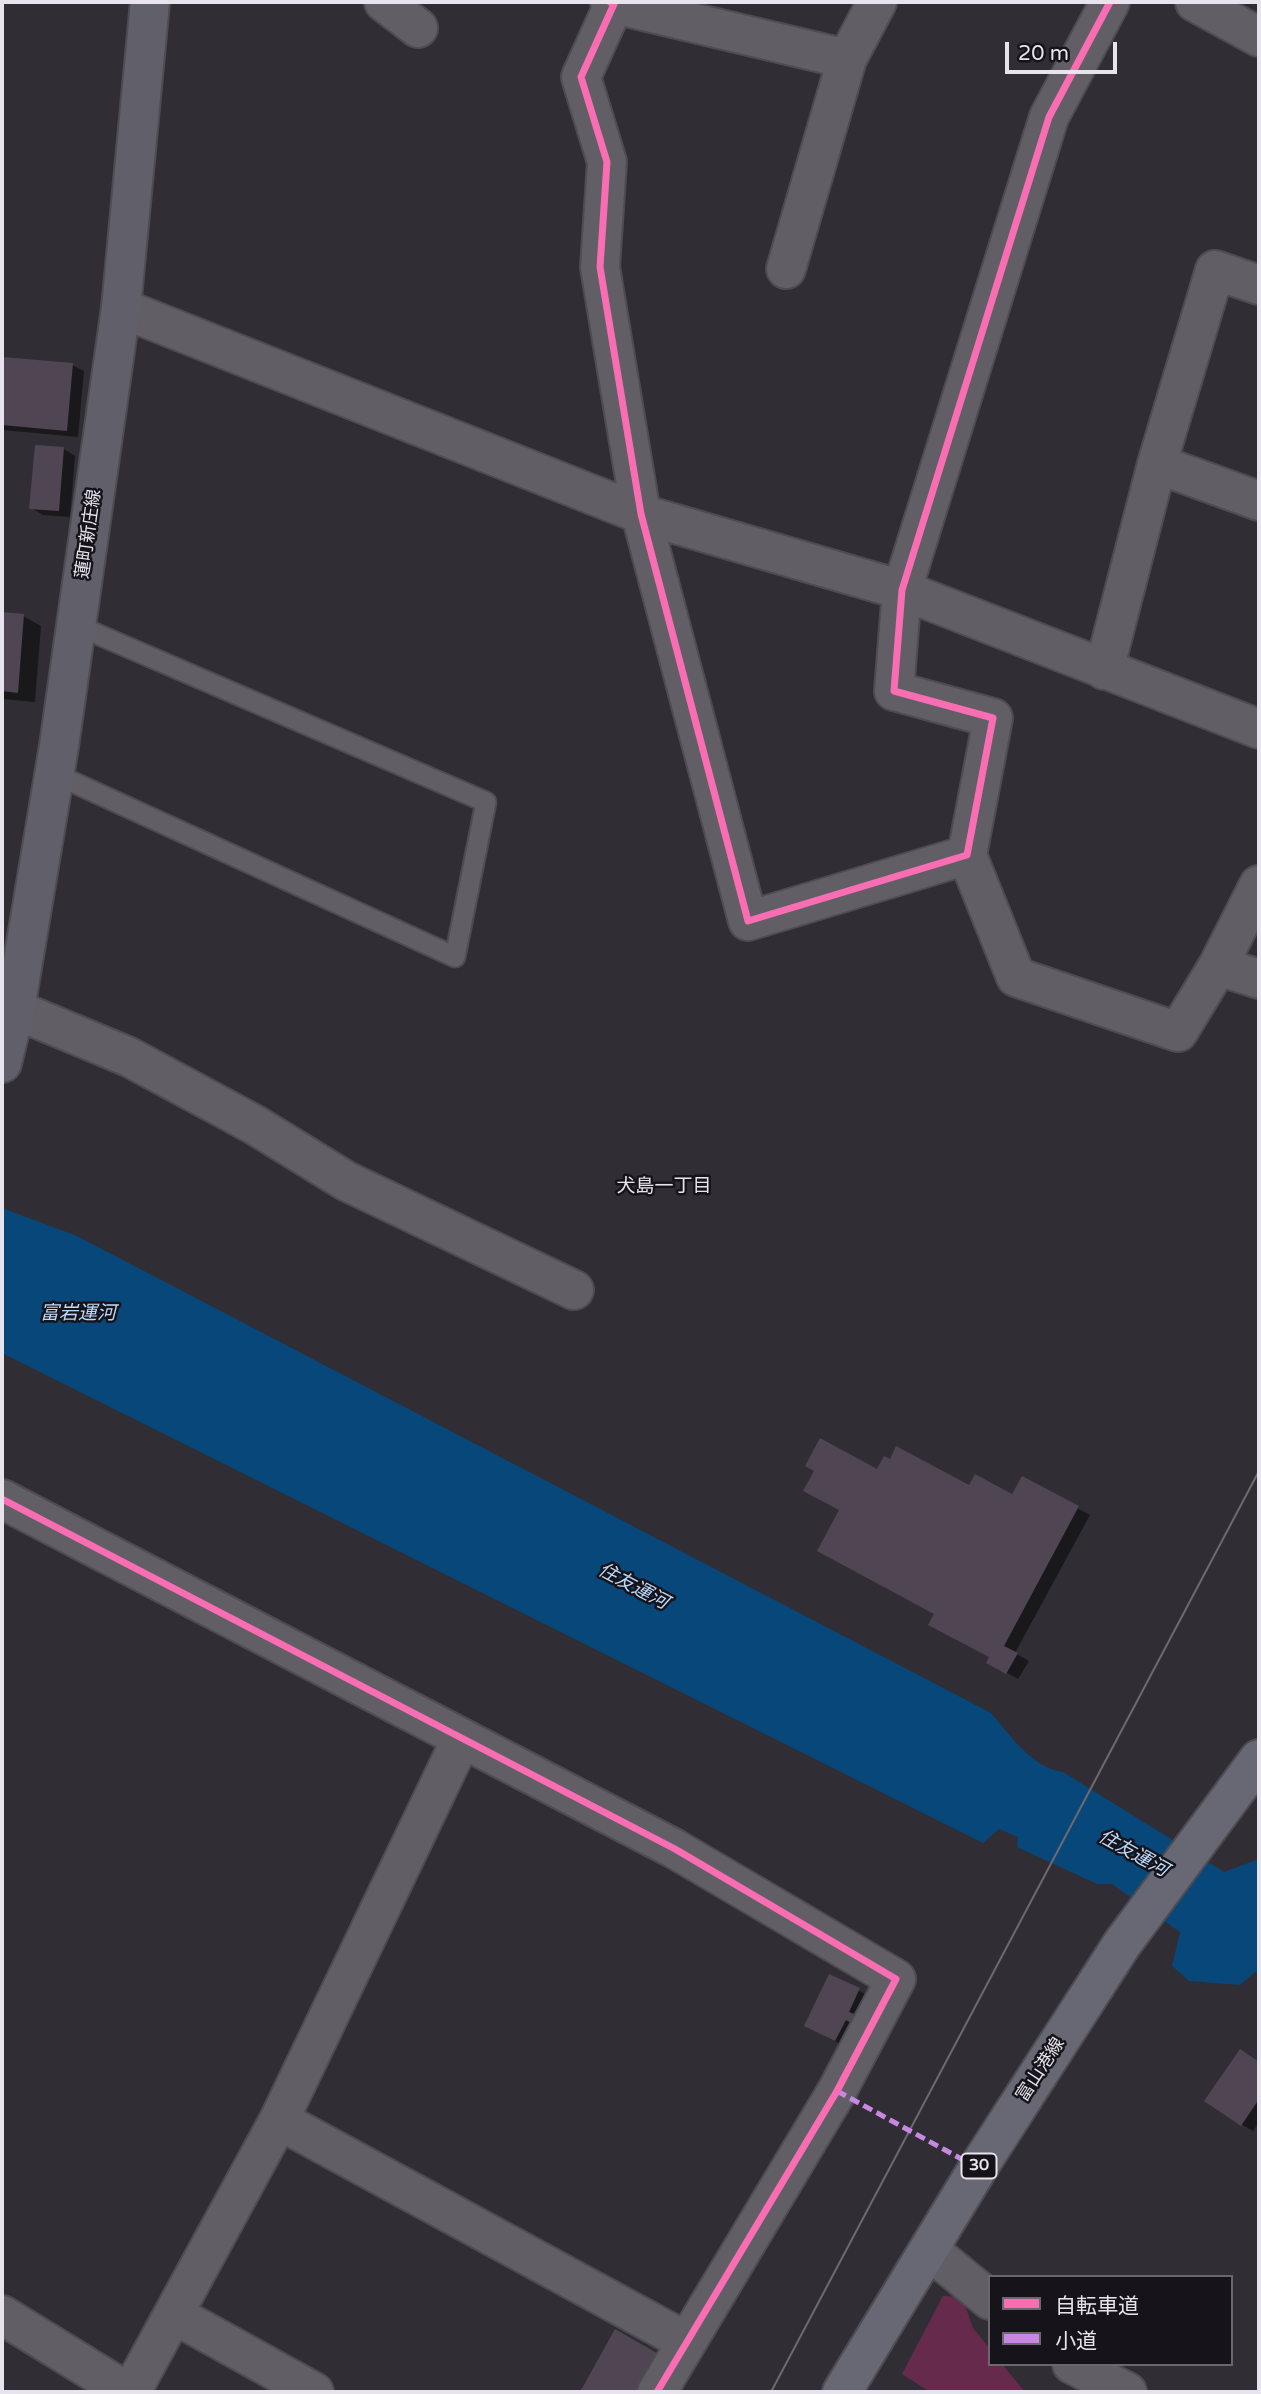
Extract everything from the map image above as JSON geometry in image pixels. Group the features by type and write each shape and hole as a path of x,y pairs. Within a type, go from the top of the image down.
{"main road":[{"name":"蓮町新庄線","path":"2,1063 8,1007 55,774 121,308 150,2"},
{"name":"富山港線","path":"842,2392 1122,1944 1259,1759"}],"street":[{"path":"384,2 418,28"},
{"path":"786,269 847,59 877,2"},
{"path":"1110,2 1049,117 902,590 894,691 993,719 967,855 1016,977 1178,1032 1218,966 1259,885"},
{"path":"1195,2 1259,37"},
{"path":"847,59 612,3 581,77 607,162 600,267 641,514 748,920 967,855"},
{"path":"1104,670 1157,464 1215,270 1259,285"},
{"path":"121,308 641,514 902,590 1259,729"},
{"path":"1157,464 1259,501"},
{"path":"1218,966 1259,979"},
{"path":"8,1007 129,1057 255,1125 346,1181 574,1290"},
{"path":"2,1499 675,1849 896,1979 838,2091 657,2392"},
{"path":"2,2315 129,2392 175,2315 279,2120 461,1740"},
{"path":"279,2120 687,2342"},
{"path":"929,2250 988,2299"},
{"path":"175,2315 314,2392"},
{"path":"1076,2366 1127,2392"}],"lane":[{"path":"55,774 455,957 486,802 76,625"}],"shaded area":[{"path":"943,2296 962,2297 973,2328 988,2347 988,2366 1004,2366 1025,2392 930,2392 902,2374"}],"water":[{"name":"富岩運河","path":"2,1208 77,1236 991,1713 1022,1749 1041,1764 1063,1772 1224,1872 1259,1859 1259,1974 1255,1972 1240,1985 1189,1981 1172,1966 1180,1932 1112,1884 1097,1884 1017,1847 1018,1837 999,1829 983,1843 2,1353"}],"building":[{"path":"2,357 73,363 67,431 2,425"},
{"path":"35,445 64,447 59,511 29,509"},
{"path":"2,612 24,614 18,693 2,691"},
{"path":"820,1438 877,1469 884,1456 890,1459 896,1446 969,1485 975,1474 1012,1494 1022,1476 1079,1506 1004,1646 1018,1653 1006,1674 986,1663 989,1657 928,1625 934,1614 817,1551 839,1510 803,1491 814,1471 805,1466"},
{"path":"829,1974 860,1988 849,2012 857,2015 853,2024 846,2020 835,2041 804,2026"},
{"path":"1240,2049 1259,2062 1259,2099 1241,2126 1204,2101"},
{"path":"615,2329 660,2355 640,2392 580,2392"}],"tram line":[{"path":"771,2392 1259,1471"}],"marked path":[{"path":"837,2091 978,2168"}],"cycle path":[{"path":"610,2 614,4 581,77 607,162 600,267 641,514 748,921 967,855 993,718 894,691 902,590 1049,117 1110,2"},
{"path":"2,1499 675,1849 896,1979 837,2091 657,2392"}],"district":[{"name":"犬島一丁目","path":"664,1187"}],"water label":[{"name":"住友運河","path":"633,1587"},
{"name":"住友運河","path":"1133,1854"}]}
